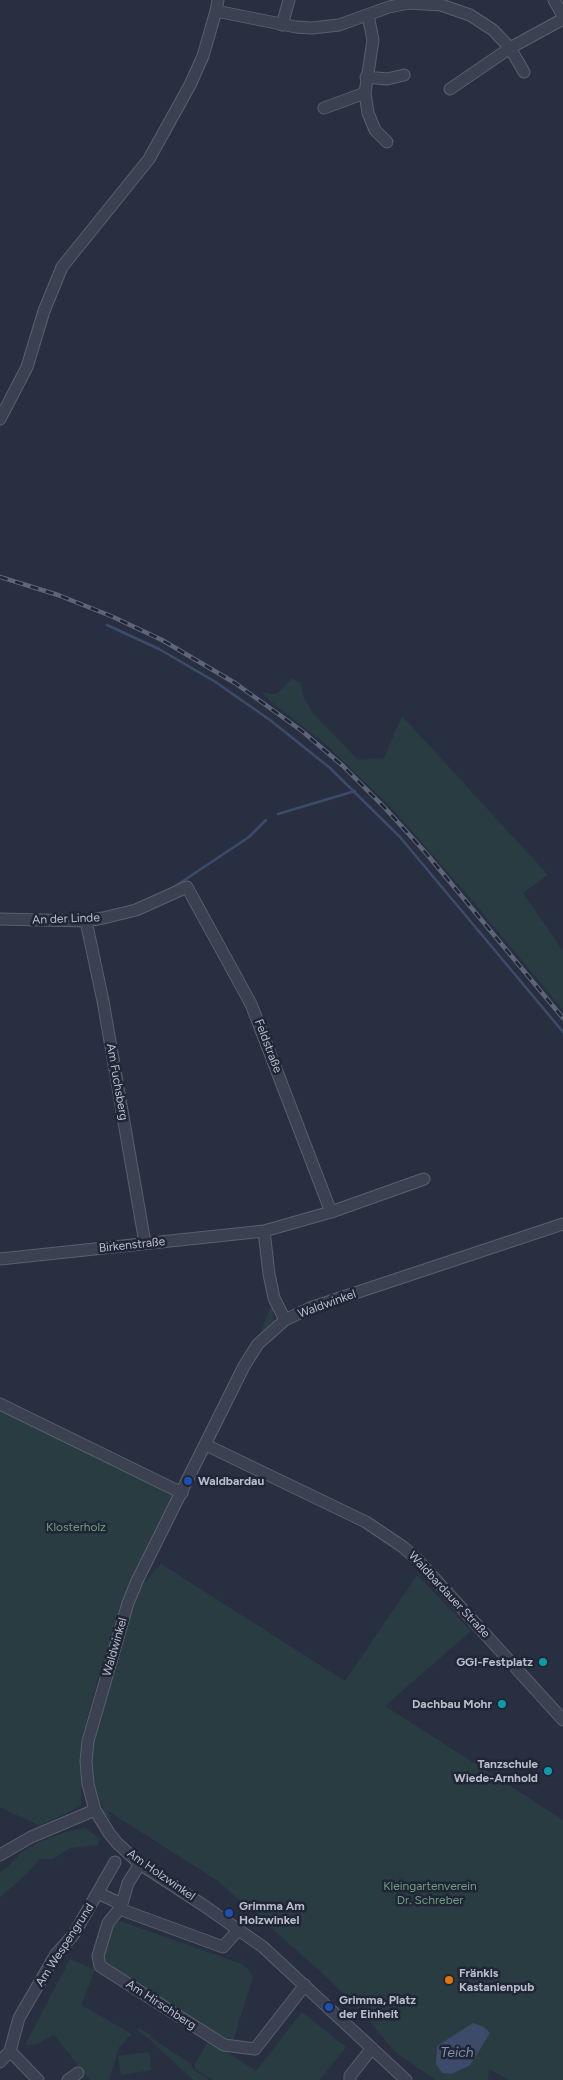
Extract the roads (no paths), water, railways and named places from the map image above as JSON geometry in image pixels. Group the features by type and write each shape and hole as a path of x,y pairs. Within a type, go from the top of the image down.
{"street":[{"path":"282,25 289,0"},
{"path":"450,89 510,48 563,18 554,0"},
{"path":"0,419 27,367 44,311 62,267 148,159 190,85 203,56 217,6 282,25 304,28 339,25 409,3 441,2 482,22 510,48 524,72"},
{"path":"368,15 373,40 365,93 368,113 375,130 387,142"},
{"path":"366,77 386,79 404,75"},
{"path":"324,108 365,93"},
{"name":"An der Linde","path":"0,919 86,921 136,910 187,887"},
{"name":"Feldstraße","path":"187,887 251,1004 331,1212"},
{"name":"Am Fuchsberg","path":"86,921 103,1001 145,1243"},
{"name":"Birkenstraße","path":"0,1259 264,1231 331,1212 424,1179"},
{"name":"Waldwinkel","path":"95,1810 88,1784 86,1762 88,1741 128,1603 137,1581 244,1366 258,1344 284,1320 310,1308 563,1224"},
{"path":"264,1231 274,1298 284,1320"},
{"path":"0,1404 182,1493"},
{"name":"Waldbardauer Straße","path":"206,1444 366,1522 402,1547 417,1559 563,1720"},
{"path":"0,1855 32,1837 95,1810"},
{"name":"Am Holzwinkel","path":"95,1810 109,1833 140,1864 239,1929 262,1947 406,2080"},
{"name":"Am Wespengrund","path":"0,2062 10,2051 19,2018 56,1954 74,1934 116,1862"},
{"name":"Am Hirschberg","path":"140,1864 128,1883 121,1907 108,1923 98,1956 100,1966 224,2045 256,2049 305,1985"},
{"name":"Am Wespengrund","path":"98,1894 115,1901 121,1907"},
{"path":"121,1907 223,1947 239,1929"},
{"path":"350,2080 350,2076 372,2048"},
{"path":"10,2051 38,2080"}],"water":[{"name":"Teich","path":"473,2023 484,2027 490,2033 476,2056 469,2066 451,2074 442,2073 436,2064 437,2046"}],"waterway":[{"path":"107,625 159,649 214,681 270,720 330,768 400,837 563,1032"},
{"path":"278,814 355,791"},
{"path":"171,889 249,837 266,820"}],"railway":[{"path":"0,577 58,595 111,616 162,640 235,683 302,731 343,766 385,808 425,852 563,1018"}],"place":[{"name":"Waldbardau","path":"188,1481"},
{"name":"GGI-Festplatz","path":"543,1662"},
{"name":"Dachbau Mohr","path":"502,1704"},
{"name":"Tanzschule Wiede-Arnhold","path":"548,1771"},
{"name":"Grimma Am Holzwinkel","path":"229,1913"},
{"name":"Fränkis Kastanienpub","path":"449,1980"},
{"name":"Grimma, Platz der Einheit","path":"329,2007"}],"park label":[{"name":"Klosterholz","path":"76,1527"},
{"name":"Kleingartenverein Dr. Schreber","path":"430,1893"}]}
